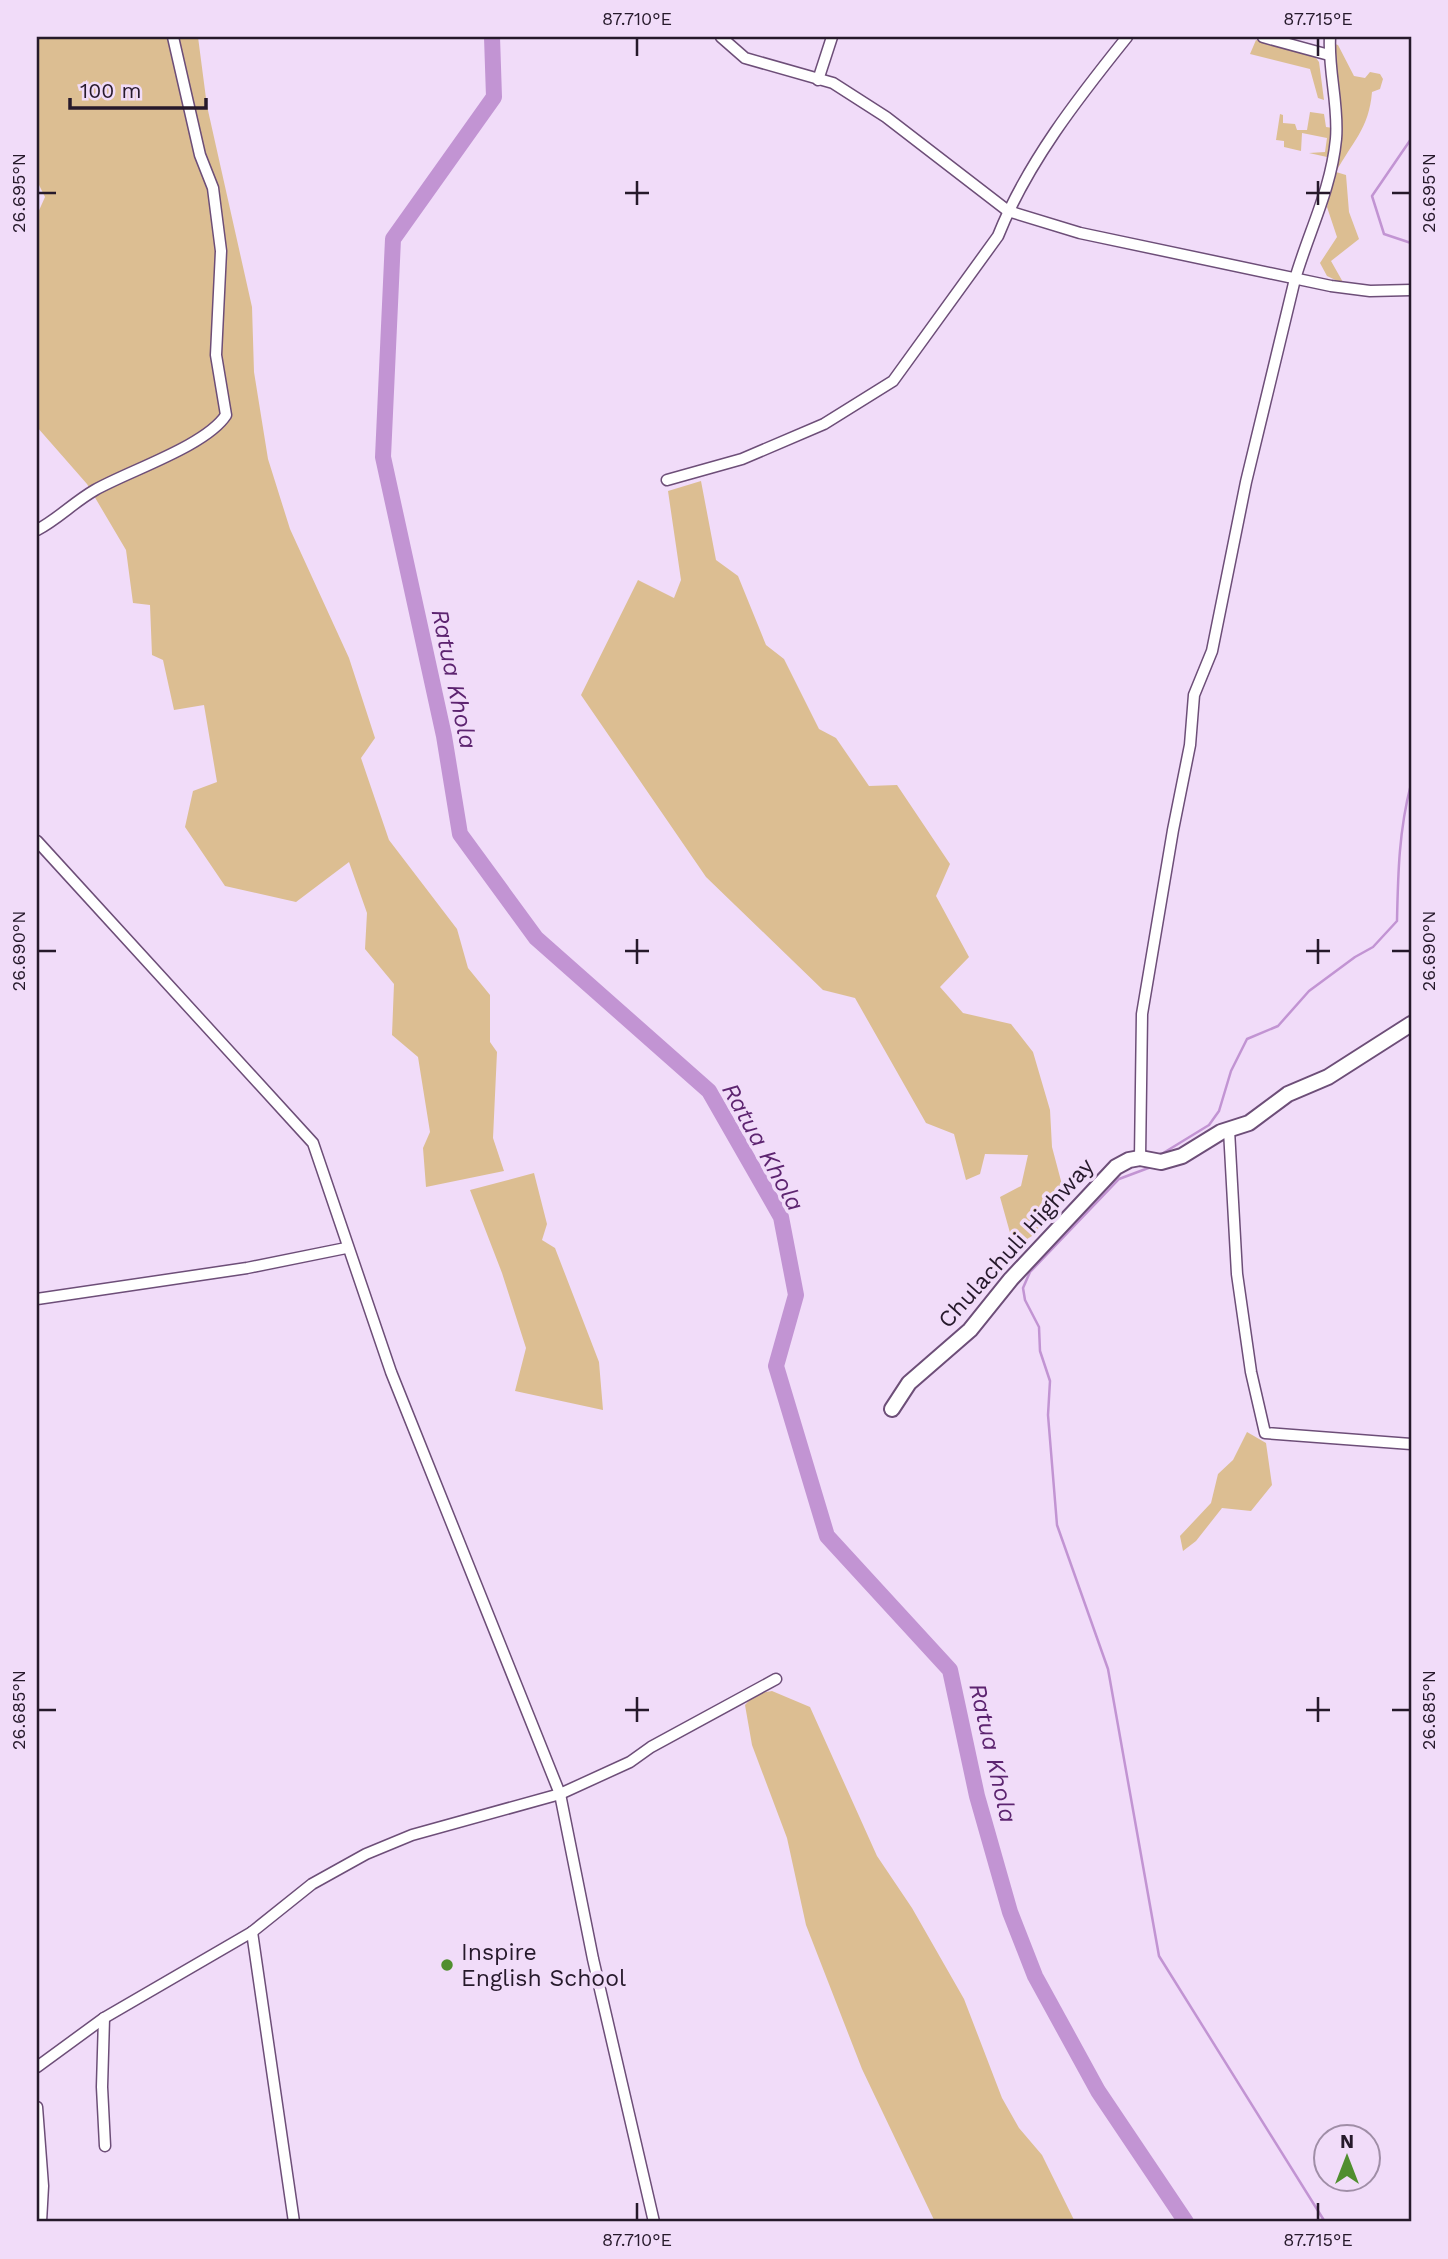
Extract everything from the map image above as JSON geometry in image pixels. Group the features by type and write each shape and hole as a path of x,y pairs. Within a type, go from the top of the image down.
{"street":[{"path":"37,530 93,491 193,441 220,424 226,415 216,355 221,251 215,201 184,93 173,37"},
{"path":"721,37 745,58 833,83 886,117 1008,211 1080,233 1295,279 1353,290 1411,290"},
{"path":"818,80 832,37"},
{"path":"667,480 742,459 824,424 893,381 998,236 1008,211 1060,125 1127,37"},
{"path":"1263,37 1329,55"},
{"path":"1140,1158 1139,1093 1144,1060 1142,1014 1172,830 1190,746 1194,695 1212,651 1246,482 1295,279 1304,248 1324,202 1335,143 1337,115 1329,55 1330,37"},
{"path":"37,841 313,1143 346,1248 400,1395 559,1794 590,1946 654,2222"},
{"name":"Chulachuli Highway","path":"892,1409 909,1383 971,1330 1011,1279 1116,1167 1140,1158 1170,1161 1229,1130 1249,1123 1289,1094 1328,1077 1411,1024"},
{"path":"1229,1130 1237,1274 1251,1372 1265,1433 1411,1444"},
{"path":"37,1299 247,1268 346,1248"},
{"path":"37,2067 104,2018 252,1932 312,1884 366,1854 412,1835 559,1794 630,1762 651,1747 776,1679"},
{"path":"252,1932 294,2222"},
{"path":"104,2018 102,2087 105,2146"},
{"path":"37,2106 43,2186 41,2222"}],"shaded area":[{"path":"37,37 198,37 207,106 252,307 254,372 268,459 290,529 349,658 375,738 361,758 389,840 457,929 468,968 490,995 490,1042 497,1052 493,1138 504,1171 426,1187 423,1148 430,1132 418,1057 392,1035 394,984 365,949 367,913 349,862 296,902 225,886 185,827 193,791 217,782 204,705 174,710 163,660 152,655 150,605 133,603 126,550 87,484 37,427 37,215 45,197 37,181"},
{"path":"1256,40 1313,54 1319,62 1324,100 1318,98 1310,69 1250,54"},
{"path":"1331,43 1338,45 1354,76 1365,78 1370,72 1380,74 1383,79 1380,89 1372,92 1364,126 1336,172 1346,175 1349,212 1359,239 1331,261 1344,284 1327,276 1320,263 1337,237 1327,207 1340,133 1339,83"},
{"path":"1310,112 1324,114 1326,127 1333,128 1327,157 1309,153 1325,152 1327,138 1302,133 1301,151 1284,147 1284,141 1276,140 1280,114 1283,115 1283,123 1295,124 1297,130 1307,130"},
{"path":"701,481 716,560 738,576 766,645 784,659 819,729 836,738 869,786 897,785 950,864 936,896 969,957 940,987 963,1013 1011,1024 1033,1052 1050,1110 1052,1147 1065,1196 1032,1236 1014,1247 1000,1197 1021,1186 1028,1155 985,1154 980,1174 966,1180 954,1134 926,1123 855,998 823,990 706,877 581,695 638,580 674,598 681,580 668,491"},
{"path":"534,1173 547,1224 542,1240 555,1248 599,1362 603,1410 515,1391 526,1348 502,1273 470,1190"},
{"path":"1247,1432 1266,1443 1272,1485 1251,1511 1222,1508 1196,1541 1183,1551 1180,1536 1211,1503 1218,1474 1233,1460"},
{"path":"772,1691 810,1707 877,1856 912,1908 964,1999 1002,2098 1019,2128 1042,2155 1075,2222 935,2222 862,2069 806,1925 787,1838 752,1745 745,1705 755,1694"}],"waterway":[{"name":"Ratua Khola","path":"492,37 494,97 393,239 383,457 444,736 460,834 536,938 709,1091 781,1217 796,1295 776,1366 827,1536 950,1670 977,1796 1010,1912 1035,1976 1098,2091 1186,2222"},
{"path":"1411,70 1411,80"},
{"path":"1411,139 1372,196 1384,234 1411,243"},
{"path":"1160,1155 1209,1125 1219,1111 1231,1071 1247,1039 1278,1026 1309,991 1373,947 1397,921 1402,835 1411,784"},
{"path":"1151,1167 1119,1179 1030,1272 1023,1288 1025,1300 1039,1327 1040,1351 1050,1381 1048,1415 1057,1525 1108,1669 1159,1956 1325,2222"}],"place":[{"name":"Inspire English School","path":"447,1965"}]}
